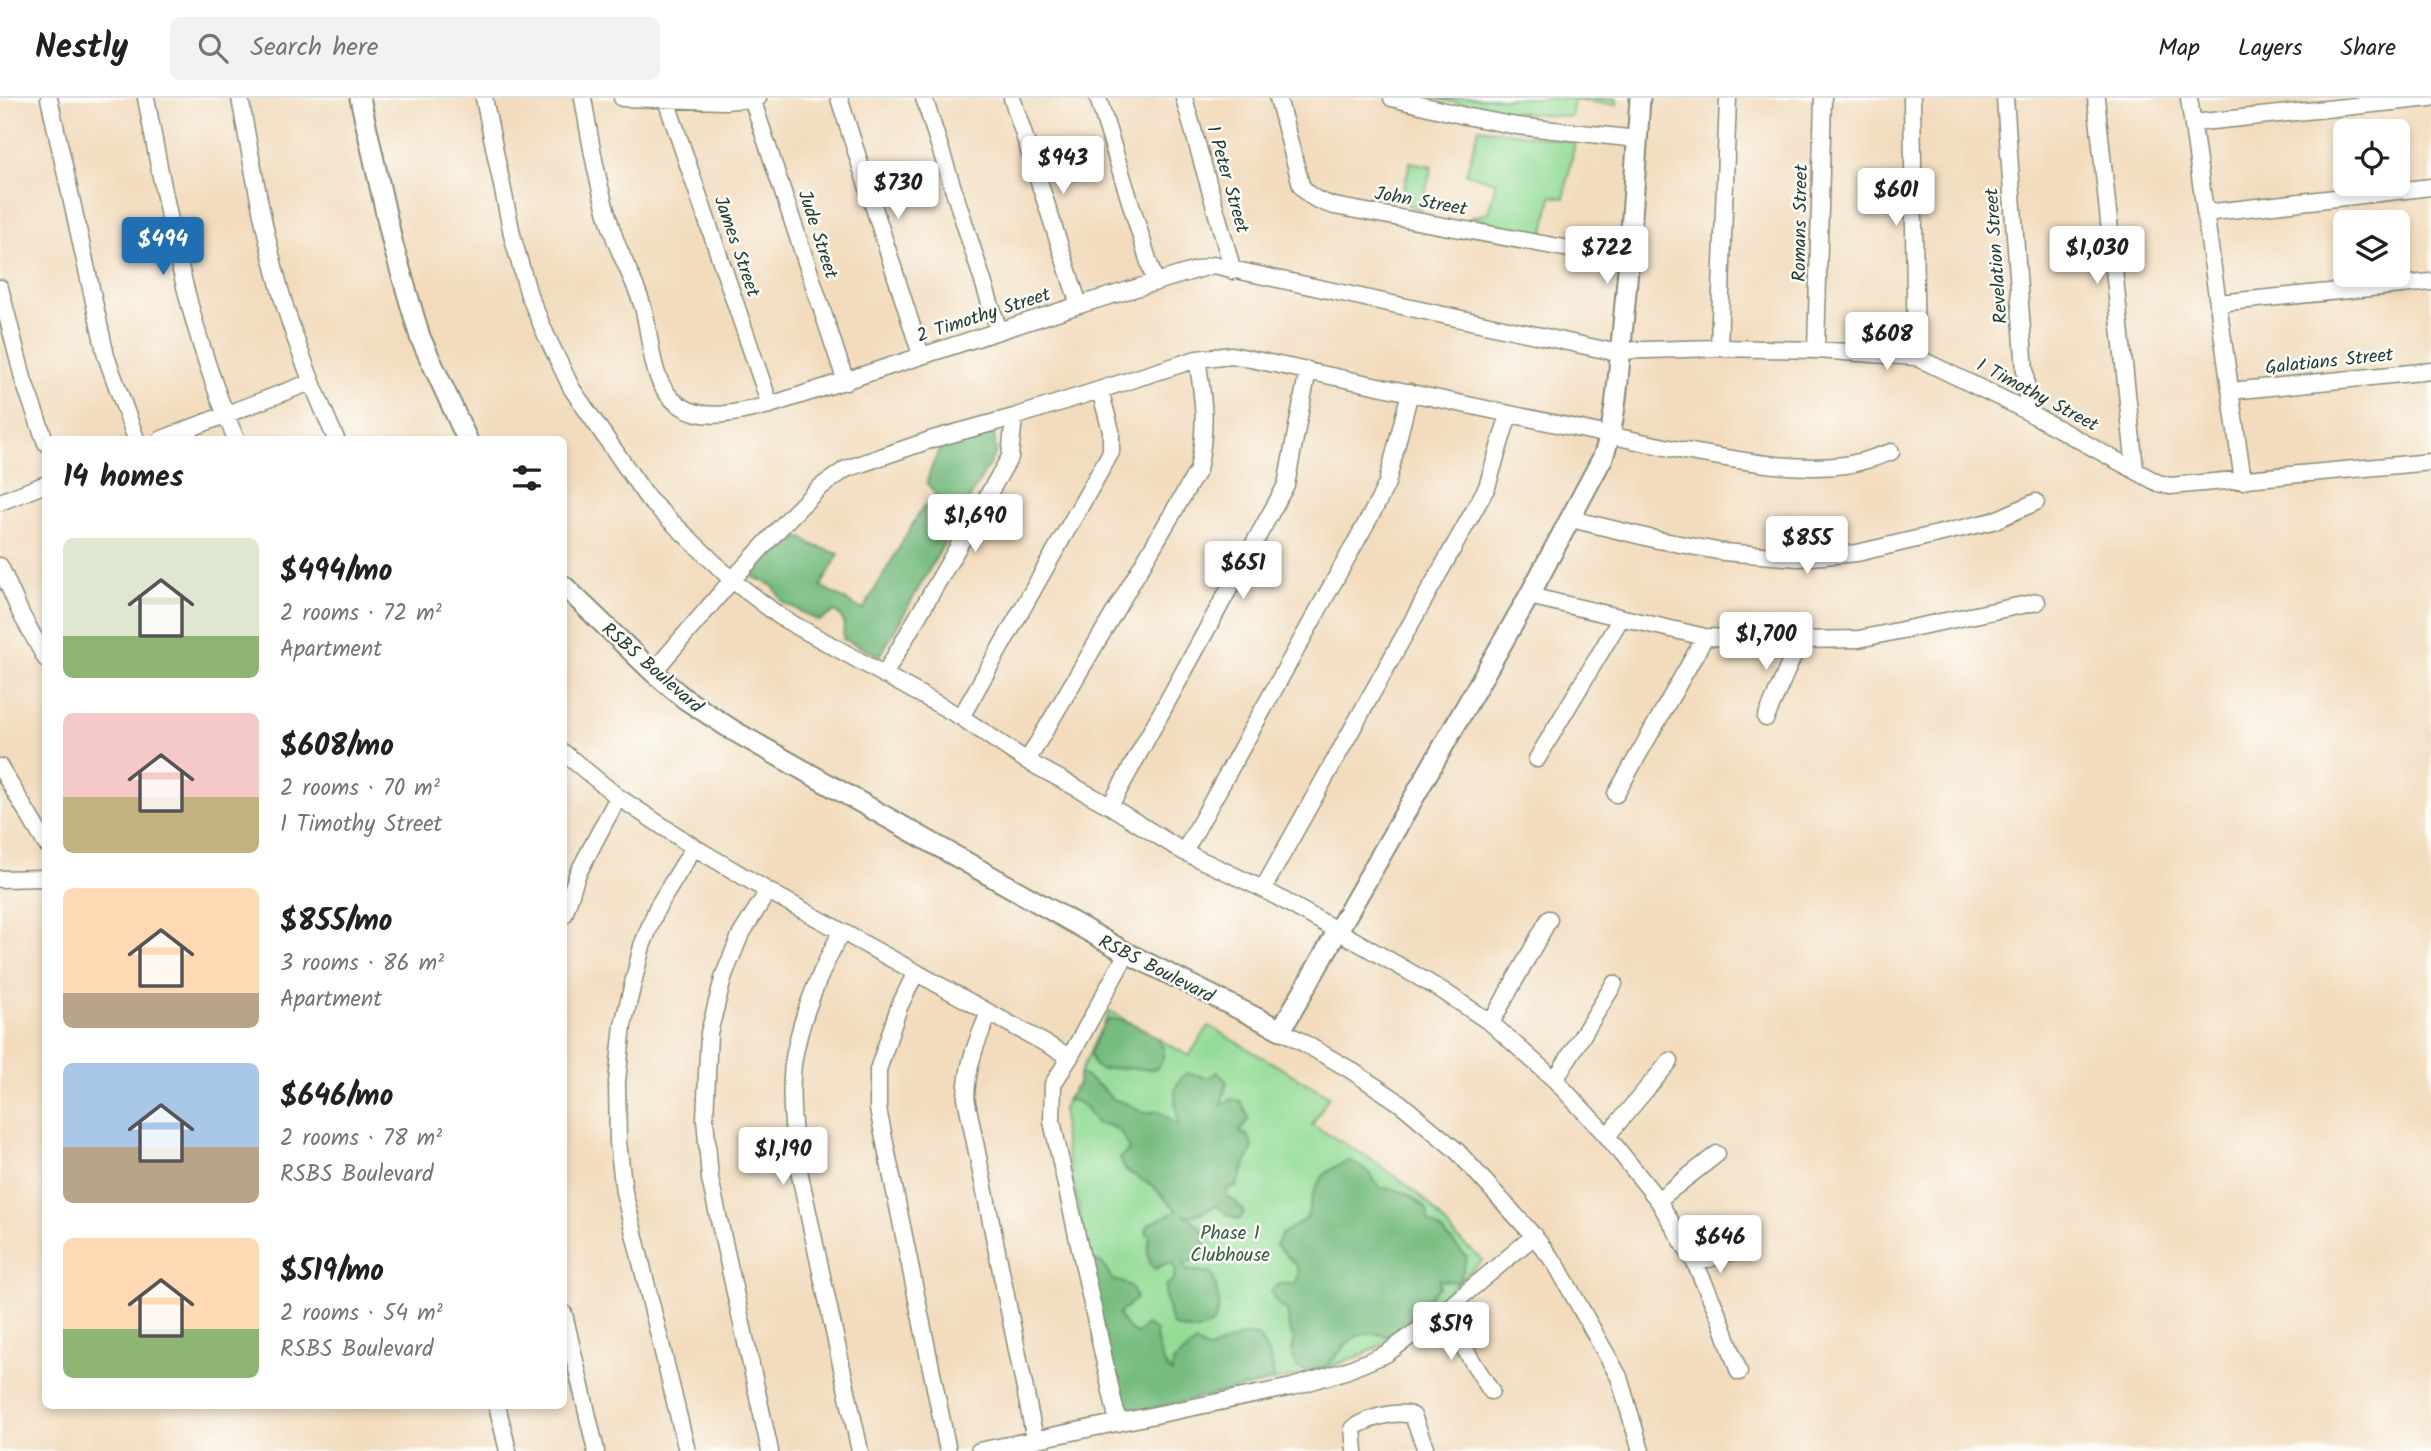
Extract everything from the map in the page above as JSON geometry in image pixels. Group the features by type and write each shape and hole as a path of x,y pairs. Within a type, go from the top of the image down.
{"street":[{"path":"49,98 106,356 135,436"},
{"path":"146,98 178,262 193,323 235,436"},
{"path":"240,98 281,295 311,382 335,436"},
{"path":"360,98 393,245 419,337 466,436"},
{"path":"484,98 513,239 529,295 572,389 648,499 732,580 782,618 961,717 1027,761 1110,806 1184,852 1263,889 1338,931 1491,1023 1556,1080 1607,1136 1658,1200 1695,1263 1719,1316 1739,1372"},
{"name":"2 Timothy Street","path":"583,98 597,178 616,242 643,305 657,376 665,391 682,407 703,414 726,415 770,405 921,355 1213,265 1594,348 1620,351"},
{"path":"622,98 755,99"},
{"path":"839,98 921,355"},
{"path":"924,98 999,331"},
{"path":"1012,98 1079,306"},
{"path":"1098,98 1155,282"},
{"name":"1 Peter Street","path":"1184,98 1233,271"},
{"name":"John Street","path":"1278,98 1301,185 1306,194 1317,201 1629,260"},
{"path":"1392,98 1517,126 1637,139"},
{"path":"1281,1030 1529,596 1603,457 1611,436 1620,351 1640,98"},
{"path":"1719,348 1728,98"},
{"name":"Romans Street","path":"1816,350 1823,98"},
{"path":"1912,98 1916,357"},
{"name":"Revelation Street","path":"2005,98 2028,412"},
{"path":"2096,98 2135,469"},
{"path":"2189,98 2243,481"},
{"path":"2193,123 2431,98"},
{"name":"Jude Street","path":"755,99 846,382"},
{"name":"James Street","path":"666,100 770,405"},
{"path":"2205,213 2431,187"},
{"path":"2218,303 2431,282"},
{"path":"0,288 24,382 43,436"},
{"name":"1 Timothy Street","path":"1620,351 1719,348 1816,350 1916,357 2028,412 2158,483 2170,486 2431,462"},
{"path":"653,672 732,580 819,488 846,470 933,439 1014,417 1197,359 1232,355 1611,436 1737,459 1805,467 1846,465 1891,452"},
{"path":"1027,761 1198,470 1205,440 1205,418 1197,359"},
{"path":"1110,806 1286,485 1308,370"},
{"name":"Galatians Street","path":"2231,391 2431,371"},
{"path":"170,436 311,382"},
{"path":"961,717 1111,452 1111,430 1100,390"},
{"path":"1184,852 1378,502 1387,483 1410,392"},
{"path":"1263,889 1487,487 1509,414"},
{"path":"884,674 1010,457 1014,417"},
{"path":"0,502 42,486"},
{"path":"1571,519 1723,552 1799,558 1857,553 1993,521 2036,502"},
{"path":"0,566 20,614 42,652"},
{"name":"RSBS Boulevard","path":"567,592 685,699 734,731 1127,953 1281,1030 1401,1103 1457,1151 1534,1236 1557,1266 1619,1377 1641,1451"},
{"path":"1529,596 1705,637 1800,640 1859,639 2037,602"},
{"path":"1537,759 1621,618"},
{"path":"1616,794 1705,637"},
{"path":"1766,718 1800,640"},
{"path":"567,755 618,797 694,847 841,932 1070,1057"},
{"path":"0,767 42,837"},
{"path":"567,906 577,875 618,797"},
{"path":"687,1451 624,1192 618,1142 617,1082 623,1025 642,946 657,908 694,847"},
{"path":"0,879 42,878"},
{"path":"768,891 740,936 724,975 709,1033 705,1118 710,1179 770,1451"},
{"path":"1491,1023 1549,919"},
{"path":"841,932 822,970 805,1015 793,1064 792,1121 797,1166 860,1451"},
{"path":"1118,1423 1052,1121 1053,1084 1127,953"},
{"path":"916,972 899,1007 878,1070 878,1108 948,1451"},
{"path":"1556,1080 1614,984"},
{"path":"989,1013 967,1073 966,1098 1035,1440"},
{"path":"1607,1136 1670,1061"},
{"path":"1658,1200 1717,1154"},
{"path":"979,1451 1292,1387 1345,1371 1386,1354 1442,1313 1534,1236"},
{"path":"1695,1263 1734,1251"},
{"path":"1442,1313 1491,1391"},
{"path":"567,1327 596,1451"},
{"path":"498,1409 508,1451"},
{"path":"1355,1451 1353,1428 1361,1422 1405,1413 1413,1416 1425,1447"}],"green space":[{"path":"1434,98 1617,98 1617,105 1574,100 1571,117 1493,110"},
{"path":"1479,128 1575,142 1564,198 1551,196 1543,237 1471,217 1488,213 1496,182 1466,174"},
{"path":"1410,162 1432,166 1421,210 1408,205 1402,197"},
{"path":"994,433 996,452 880,656 843,639 844,623 840,615 834,612 819,621 783,602 773,586 750,575 788,535 792,539 804,538 813,545 839,554 821,586 863,610 922,508 933,501 935,494 927,483 942,443"},
{"name":"Phase 1 Clubhouse","path":"1110,1011 1189,1056 1209,1026 1329,1096 1312,1125 1371,1159 1400,1180 1427,1202 1457,1238 1483,1260 1392,1340 1362,1355 1315,1372 1123,1415 1064,1141 1063,1108 1078,1084 1080,1073"},
{"path":"1111,1019 1142,1028 1159,1041 1163,1059 1156,1069 1101,1070 1094,1065 1090,1052 1103,1025"},
{"path":"1217,1072 1227,1081 1221,1105 1232,1099 1241,1101 1249,1118 1240,1132 1248,1136 1253,1146 1236,1187 1228,1188 1227,1197 1236,1202 1244,1213 1239,1220 1216,1206 1192,1216 1183,1214 1200,1226 1206,1242 1202,1257 1184,1264 1187,1270 1211,1273 1218,1299 1215,1320 1209,1326 1199,1330 1187,1330 1172,1325 1165,1295 1166,1285 1173,1281 1176,1271 1173,1264 1167,1263 1155,1269 1148,1254 1150,1238 1146,1231 1149,1224 1177,1211 1153,1186 1125,1170 1120,1158 1129,1150 1121,1133 1096,1123 1081,1104 1066,1100 1078,1084 1080,1073 1101,1087 1112,1099 1144,1113 1158,1111 1178,1125 1175,1091 1181,1079 1187,1073 1209,1078"},
{"path":"1351,1161 1369,1173 1380,1188 1400,1191 1421,1204 1427,1209 1428,1221 1440,1229 1467,1257 1459,1282 1439,1280 1440,1286 1401,1326 1387,1336 1369,1334 1357,1337 1326,1366 1315,1370 1299,1369 1292,1356 1295,1341 1289,1330 1288,1311 1277,1303 1270,1291 1280,1284 1295,1284 1299,1275 1296,1265 1276,1245 1282,1234 1307,1218 1319,1181 1331,1169"},
{"path":"1094,1260 1102,1263 1113,1280 1125,1283 1131,1288 1136,1299 1118,1314 1129,1330 1137,1334 1146,1325 1156,1331 1160,1354 1172,1373 1173,1362 1196,1343 1209,1350 1244,1335 1258,1336 1272,1363 1273,1381 1123,1415 1087,1262"}]}
